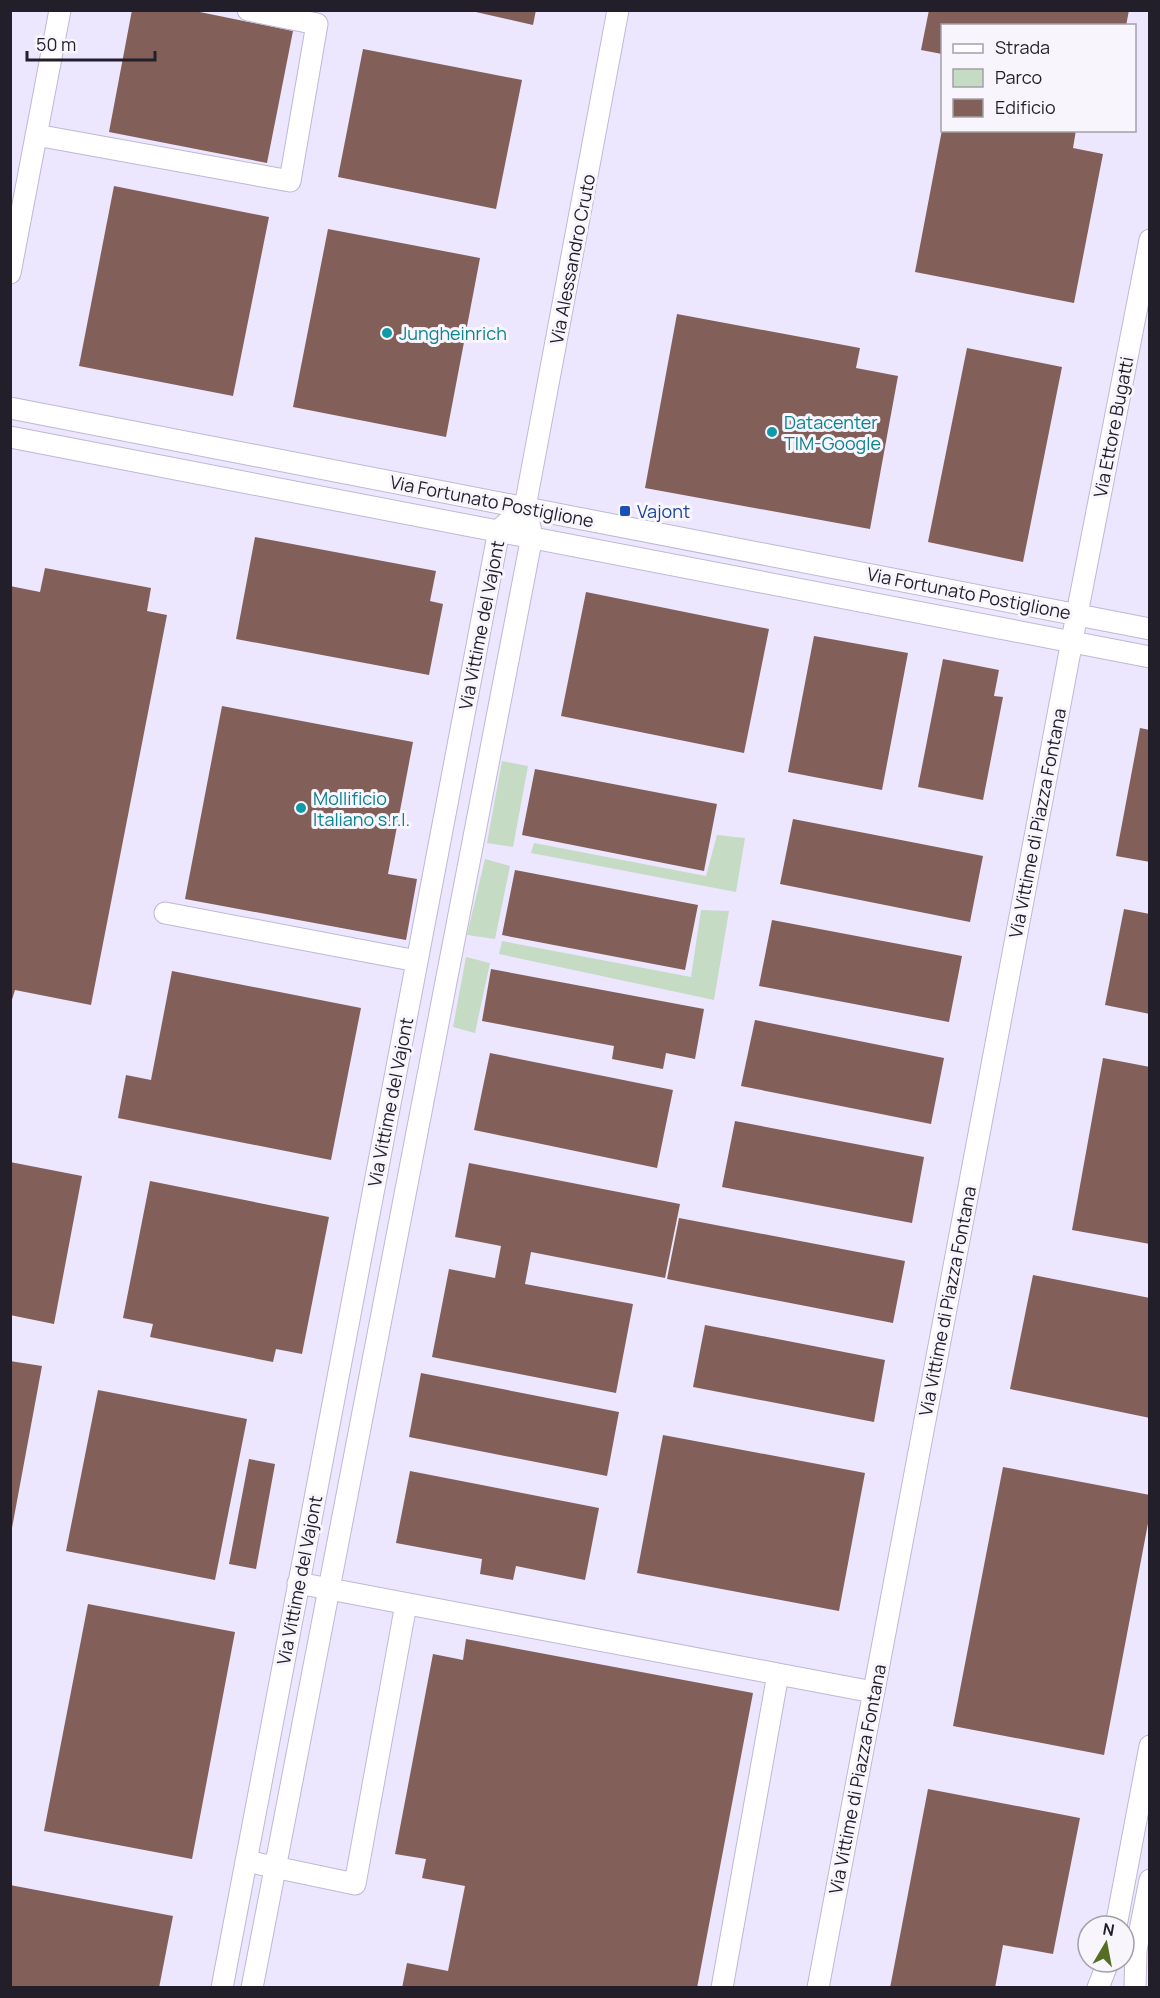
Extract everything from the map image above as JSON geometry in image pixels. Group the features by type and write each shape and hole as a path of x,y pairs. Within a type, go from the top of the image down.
{"street":[{"path":"10,273 60,10"},
{"path":"36,135 290,181 317,24 248,10"},
{"name":"Via Alessandro Cruto","path":"525,507 618,10"},
{"name":"Via Ettore Bugatti","path":"1077,614 1149,240"},
{"name":"Via Fortunato Postiglione","path":"10,408 1149,629"},
{"name":"Via Fortunato Postiglione","path":"10,437 1149,657"},
{"path":"205,474 210,446"},
{"name":"Via Vittime del Vajont","path":"222,1988 500,530 525,507 532,536 252,1988"},
{"path":"777,584 782,557"},
{"name":"Via Vittime di Piazza Fontana","path":"818,1988 1077,614"},
{"path":"449,792 481,798"},
{"path":"165,913 417,961"},
{"path":"332,1408 363,1413"},
{"path":"298,1583 873,1692"},
{"path":"246,1861 355,1884 406,1604"},
{"path":"722,1988 778,1674"},
{"path":"1118,1914 1149,1746"},
{"path":"1136,1988 1136,1950 1149,1880"},
{"path":"235,1919 264,1924"}],"green space":[{"path":"502,761 528,766 513,847 487,843"},
{"path":"717,835 745,838 736,892 531,853 534,843 706,876"},
{"path":"485,859 510,866 495,939 467,935"},
{"path":"701,910 729,911 714,1000 499,954 502,941 691,977"},
{"path":"466,957 490,963 475,1033 453,1027"}],"building":[{"path":"132,10 190,10 293,31 267,163 109,132"},
{"path":"467,10 536,10 533,25"},
{"path":"929,10 1129,10 1126,24 941,24 941,54 921,50"},
{"path":"363,49 522,80 496,209 338,177"},
{"path":"942,132 1076,132 1073,148 1103,154 1074,303 915,272"},
{"path":"114,186 269,217 233,396 79,366"},
{"name":"Jungheinrich","path":"328,229 480,258 446,437 293,407"},
{"name":"Datacenter TIM-Google","path":"677,314 860,348 856,368 898,376 870,529 645,488"},
{"path":"967,348 1062,367 1023,562 928,542"},
{"path":"255,537 436,571 430,601 443,604 429,675 236,639"},
{"path":"45,568 151,588 147,611 167,615 91,1005 15,990 10,1006 10,586 40,592"},
{"path":"586,592 769,629 744,753 561,716"},
{"path":"814,636 908,653 882,790 788,772"},
{"path":"943,659 999,670 994,696 1003,697 983,800 918,787"},
{"name":"Mollificio Italiano s.r.l.","path":"222,706 413,742 388,874 417,879 406,940 185,899"},
{"path":"1140,728 1150,730 1150,862 1116,856"},
{"path":"535,769 717,804 704,871 522,835"},
{"path":"793,819 983,856 970,922 780,884"},
{"path":"515,870 698,905 685,970 502,935"},
{"path":"1124,909 1150,914 1150,1014 1105,1005"},
{"path":"772,920 962,956 949,1022 759,986"},
{"path":"491,969 704,1009 695,1059 666,1053 663,1069 612,1059 614,1046 482,1021"},
{"path":"172,971 361,1008 331,1160 118,1118 126,1075 151,1080"},
{"path":"755,1020 944,1058 931,1124 741,1086"},
{"path":"490,1053 673,1090 657,1168 474,1130"},
{"path":"1103,1058 1150,1067 1150,1244 1072,1230"},
{"path":"735,1121 924,1157 912,1223 722,1187"},
{"path":"10,1162 82,1176 54,1324 10,1315"},
{"path":"469,1163 680,1204 665,1278 531,1252 525,1284 633,1304 616,1393 432,1357 449,1269 495,1278 501,1246 455,1237"},
{"path":"150,1181 329,1217 302,1354 276,1349 273,1362 150,1337 153,1324 123,1318"},
{"path":"679,1218 905,1261 893,1323 667,1279"},
{"path":"1033,1275 1150,1298 1150,1418 1010,1389"},
{"path":"705,1325 885,1360 874,1422 693,1387"},
{"path":"10,1361 42,1366 12,1528 10,1528"},
{"path":"421,1373 619,1412 607,1476 409,1437"},
{"path":"98,1390 247,1419 215,1580 66,1551"},
{"path":"663,1435 865,1473 839,1611 637,1573"},
{"path":"249,1459 275,1464 256,1569 229,1564"},
{"path":"1003,1467 1150,1495 1150,1513 1104,1755 953,1726"},
{"path":"410,1471 599,1508 585,1580 516,1566 513,1580 480,1574 482,1559 396,1543"},
{"path":"88,1604 235,1632 192,1859 44,1831"},
{"path":"466,1639 753,1693 697,1988 402,1988 407,1963 448,1971 465,1886 422,1878 426,1859 395,1854 433,1654 463,1660"},
{"path":"928,1789 1080,1818 1053,1954 1003,1945 995,1988 890,1988"},
{"path":"10,1885 173,1916 159,1988 10,1988"}],"place":[{"name":"Jungheinrich","path":"387,333"},
{"name":"Datacenter TIM-Google","path":"772,432"},
{"name":"Vajont","path":"625,511"},
{"name":"Mollificio Italiano s.r.l.","path":"301,808"}]}
